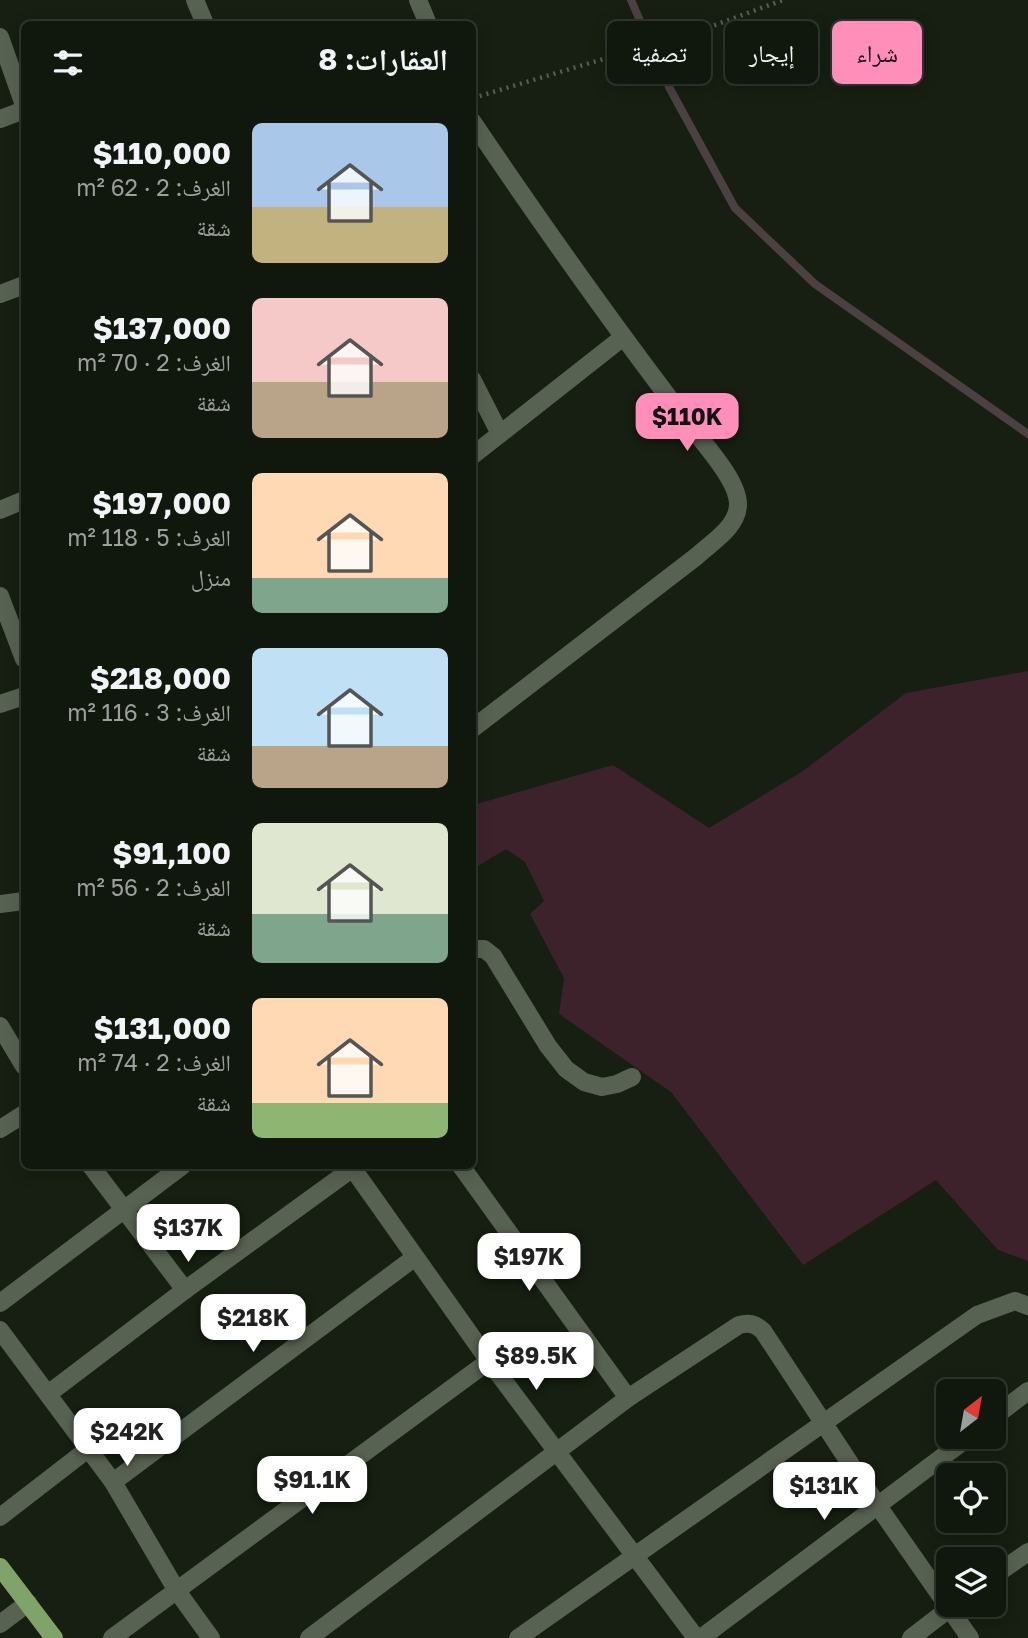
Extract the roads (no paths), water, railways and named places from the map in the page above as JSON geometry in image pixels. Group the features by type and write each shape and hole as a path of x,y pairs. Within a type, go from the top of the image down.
{"main road":[{"path":"0,1567 54,1638"}],"street":[{"path":"195,0 204,21"},
{"path":"418,0 427,21"},
{"path":"0,37 21,98"},
{"path":"0,119 21,108"},
{"path":"476,127 622,338 714,457 733,485 738,501 731,526 476,726"},
{"path":"0,294 21,286"},
{"path":"476,453 622,338"},
{"path":"476,387 500,434"},
{"path":"0,510 21,501"},
{"path":"0,596 21,651"},
{"path":"0,704 21,697"},
{"path":"0,904 21,901"},
{"path":"476,949 484,949 493,956 548,1046 566,1069 584,1082 602,1087 632,1077"},
{"path":"0,1026 21,1061"},
{"path":"0,1129 21,1116"},
{"path":"93,1169 185,1290"},
{"path":"0,1303 178,1169"},
{"path":"48,1395 349,1169"},
{"path":"353,1169 489,1362 699,1638 953,1449"},
{"path":"463,1169 628,1398"},
{"path":"113,1482 414,1258"},
{"path":"518,1638 977,1315 1015,1301 1028,1306"},
{"path":"309,1638 628,1398 747,1322 763,1331 878,1506 936,1585"},
{"path":"0,1330 113,1482 177,1591 211,1638"},
{"path":"111,1638 489,1362"},
{"path":"1006,1408 1028,1391"},
{"path":"0,1517 88,1449"},
{"path":"1006,1568 1028,1552"},
{"path":"0,1624 28,1603"},
{"path":"911,1638 937,1617"},
{"path":"958,1617 970,1638"}],"waterway":[{"path":"631,0 669,87 735,208 815,284 1028,434"}]}
